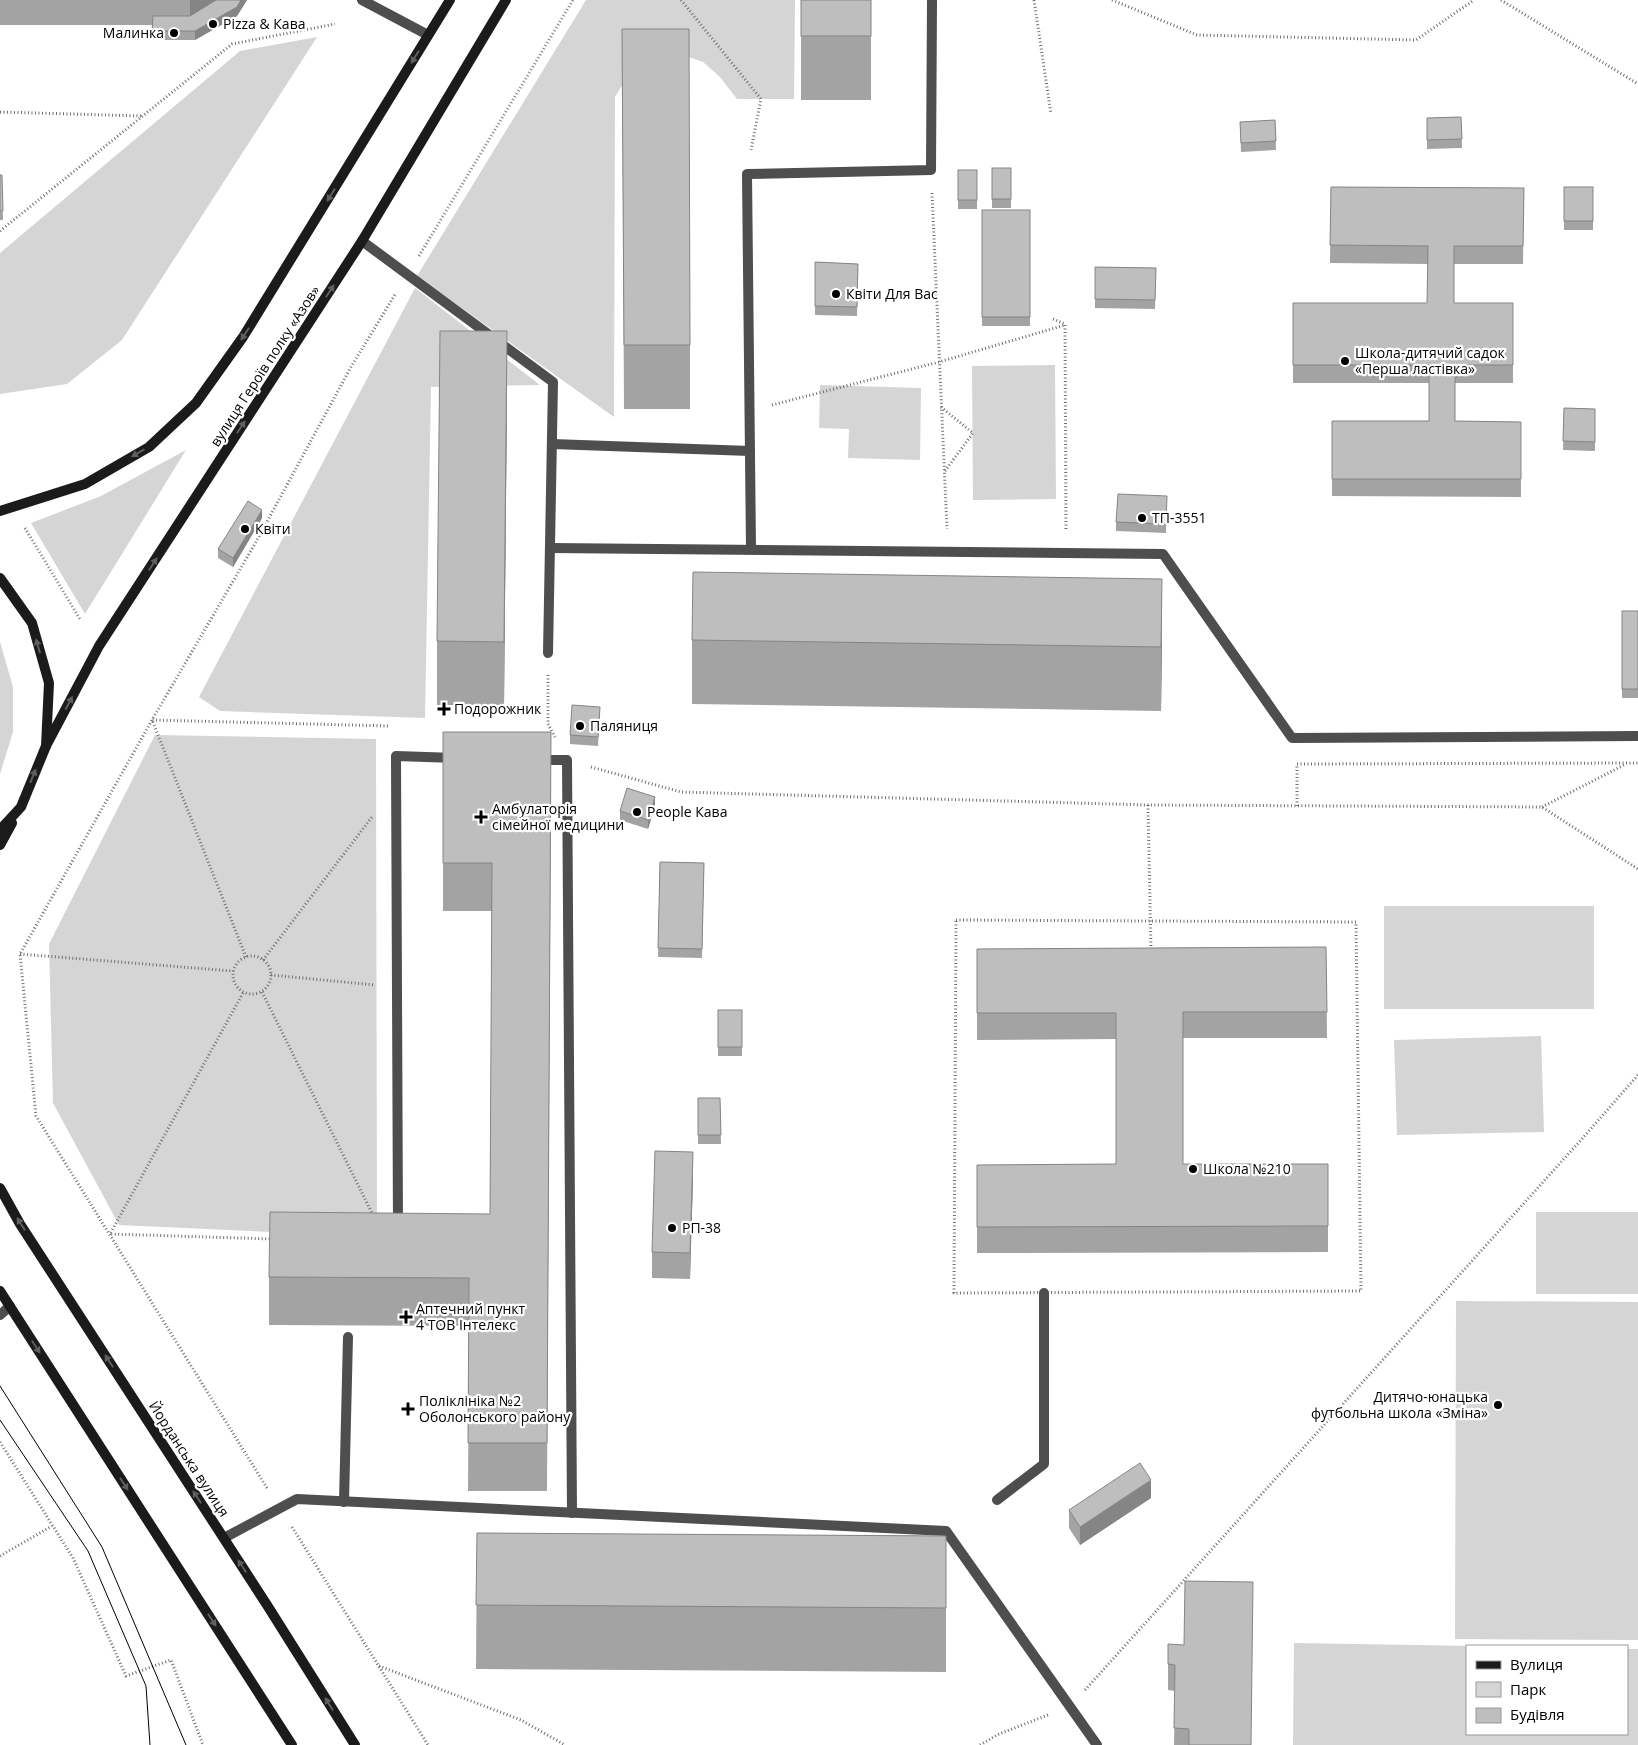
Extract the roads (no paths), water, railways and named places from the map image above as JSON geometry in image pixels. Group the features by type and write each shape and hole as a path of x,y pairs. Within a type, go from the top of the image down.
{"main road":[{"path":"0,511 85,484 149,447 196,403 243,337 450,0"},
{"name":"вулиця Героїв полку «Азов»","path":"46,746 100,646 362,241 506,0"},
{"path":"0,578 32,623 49,683 46,746 21,806 0,845"},
{"path":"0,830 21,806"},
{"name":"Йорданська вулиця","path":"0,1188 26,1232 355,1745"},
{"path":"0,1291 292,1745"}],"lane":[{"path":"362,0 428,35"},
{"path":"751,549 747,174 931,170 932,0"},
{"path":"362,241 553,382 548,654"},
{"path":"552,444 750,451"},
{"path":"550,548 1162,554 1292,738 1638,736"},
{"path":"398,1240 396,756 462,758"},
{"path":"529,760 567,760 572,1513"},
{"path":"997,1500 1044,1464 1044,1293"},
{"path":"0,1315 10,1306"},
{"path":"344,1502 348,1337"},
{"path":"224,1538 297,1499 946,1531 1097,1745"}],"tram line":[{"path":"0,1386 102,1547 186,1745"},
{"path":"0,1420 88,1551 146,1686 150,1745"}],"place":[{"name":"Pizza & Кава","path":"213,24"},
{"name":"Малинка","path":"174,33"},
{"name":"Квіти Для Вас","path":"836,294"},
{"name":"Школа-дитячий садок «Перша ластівка»","path":"1345,361"},
{"name":"ТП-3551","path":"1142,518"},
{"name":"Квіти","path":"245,529"},
{"name":"Подорожник","path":"444,709"},
{"name":"Паляниця","path":"580,726"},
{"name":"People Кава","path":"637,812"},
{"name":"Амбулаторія сімейної медицини","path":"481,817"},
{"name":"Школа №210","path":"1193,1169"},
{"name":"РП-38","path":"672,1228"},
{"name":"Аптечний пункт 4 ТОВ Інтелекс","path":"406,1317"},
{"name":"Дитячо-юнацька футбольна школа «Зміна»","path":"1498,1405"},
{"name":"Поліклініка №2 Оболонського району","path":"408,1409"}]}
